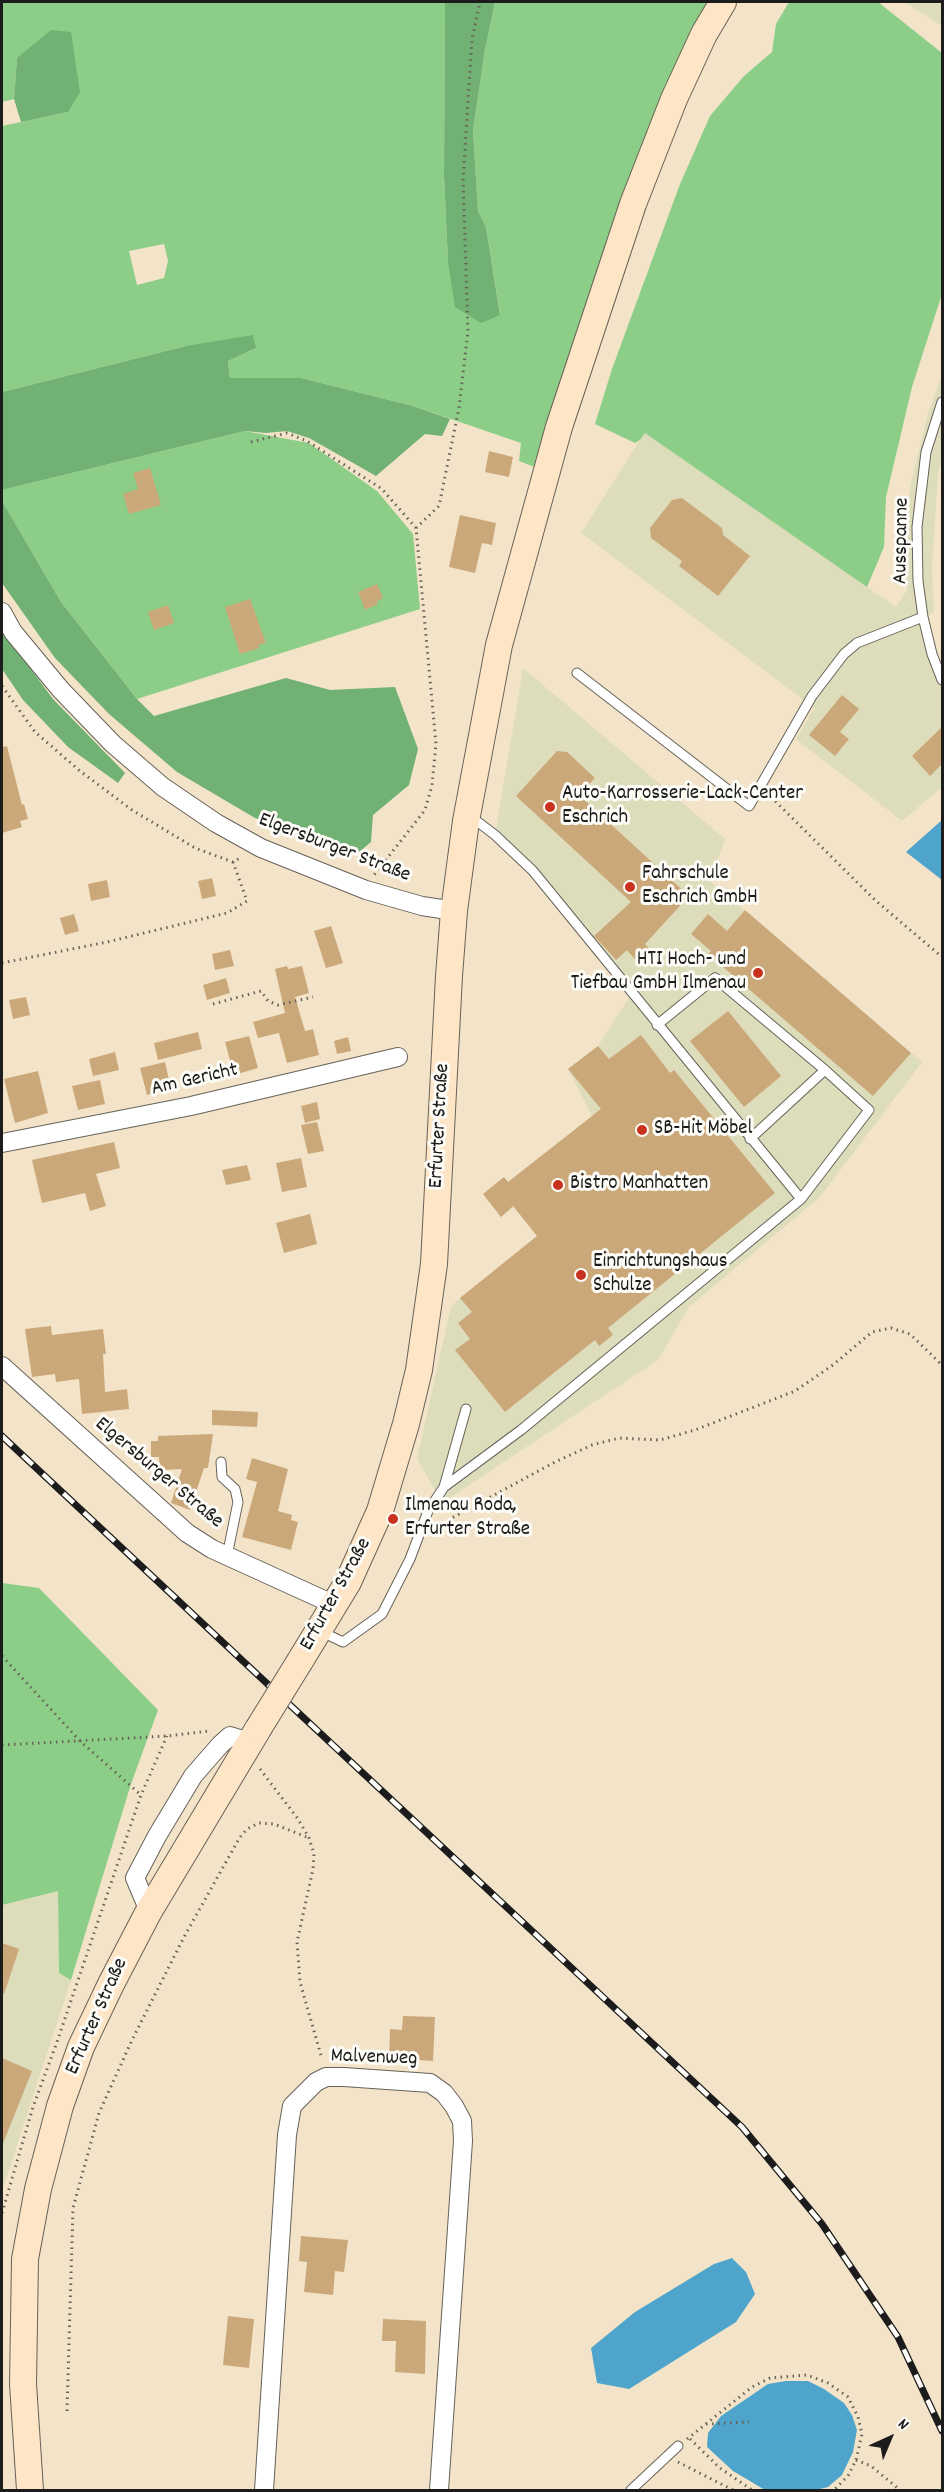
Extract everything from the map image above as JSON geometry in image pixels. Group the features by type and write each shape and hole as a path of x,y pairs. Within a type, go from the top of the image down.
{"main road":[{"name":"Erfurter Straße","path":"30,2490 23,2384 25,2259 38,2189 60,2106 81,2047 149,1911 250,1741 335,1605 360,1558 380,1512 401,1443 419,1370 434,1264 454,911 466,821 499,645 559,427 633,204 674,99 704,34 723,2"}],"street":[{"name":"Elgersburger Straße","path":"2,612 13,632 61,690 113,744 163,787 216,823 261,848 366,890 422,906 454,911"},
{"name":"Am Gericht","path":"2,1143 191,1106 398,1057"},
{"name":"Elgersburger Straße","path":"2,1366 186,1533 227,1556 335,1605"},
{"name":"Malvenweg","path":"264,2490 287,2135 292,2106 316,2082 326,2077 430,2083 444,2093 462,2121 463,2140 439,2490"}],"lane":[{"name":"Ausspanne","path":"942,402 926,452 917,527 918,581 923,617 932,654 942,680"},
{"path":"577,673 749,806 812,696 844,654 857,644 923,617"},
{"path":"466,821 478,822 533,871 801,1199"},
{"path":"444,1487 521,1430 801,1199 869,1110 715,978 657,1025"},
{"path":"750,1139 825,1070"},
{"path":"319,1630 344,1642 382,1614 420,1536 428,1511 444,1487 466,1409"},
{"path":"221,1462 222,1477 235,1489 238,1502 227,1556"},
{"path":"631,2490 678,2446"}],"path":[{"path":"416,528 440,506 459,408 468,331 463,182 472,39 480,2"},
{"path":"251,442 287,433 307,441 382,489 416,528 436,744 432,785 425,810 377,868 366,890"},
{"path":"2,686 35,732 80,771 132,810 195,848 233,862 261,848"},
{"path":"760,786 876,900 942,957"},
{"path":"2,963 107,942 227,913 247,901 233,862"},
{"path":"213,1004 261,991 268,1001 278,1005 313,997"},
{"path":"420,1536 555,1462 592,1445 619,1438 660,1440 695,1430 795,1391 833,1365 872,1332 891,1328 910,1334 942,1365"},
{"path":"2,1656 80,1741 141,1795"},
{"path":"2,1745 167,1736 141,1795 33,2107 2,2213"},
{"path":"250,1741 309,1838 314,1854 313,1869 297,1942 300,1982 326,2077"},
{"path":"68,2411 74,2208 99,2113 132,2040 184,1937 240,1837 258,1823 274,1824 309,1838"},
{"path":"752,2490 720,2468 688,2438 752,2386 770,2378 807,2375 828,2383 848,2397 858,2417 862,2434 856,2460 848,2476 834,2490"},
{"path":"704,2424 748,2422"},
{"path":"670,2454 678,2462 733,2490"},
{"path":"856,2460 871,2466 900,2490"}],"shaded area":[{"path":"904,2 942,2 942,26"},
{"path":"942,375 942,459 938,474 932,569 934,612 923,618 942,680 942,787 902,821 796,739 814,708 581,533 645,432 896,607 907,590 904,529 911,483 928,414"},
{"path":"523,668 725,839 710,881 922,1062 820,1197 689,1307 658,1360 442,1503 417,1459 451,1306 537,1236 514,1207 501,1217 483,1194 504,1177 508,1182 592,1116 568,1069 598,1046 632,993 533,871 495,835"},
{"path":"58,1890 59,1973 71,1980 2,2191 2,1905"}],"green space":[{"path":"2,2 445,2 444,176 448,262 500,314 486,227 478,211 473,130 495,2 710,2 537,468 519,461 521,443 413,406 301,378 230,378 228,361 256,348 186,346 2,392 2,126 68,112 17,58 14,99 2,102","holes":["164,244 168,261 164,278 137,285 129,251"]},
{"path":"445,2 495,2 473,130 478,211 486,227 500,315 481,323 455,307 448,262 444,176"},
{"path":"789,2 878,2 942,53 942,294 912,387 886,497 884,547 867,587 645,433 635,443 595,424 612,369 680,184 710,116 744,76 772,52 776,24"},
{"path":"51,30 71,32 80,92 68,112 21,122 14,99 17,58"},
{"path":"253,335 256,348 228,361 230,378 301,378 413,406 450,419 442,436 425,434 376,476 309,438 287,431 266,433 245,431 2,490 2,392 186,346"},
{"path":"245,431 309,443 377,491 413,534 420,609 137,699 61,602 2,501 2,490"},
{"path":"2,501 61,602 137,699 154,716 286,678 330,690 395,687 418,749 409,785 373,815 371,842 359,852 255,818 177,772 109,714 55,658 2,583"},
{"path":"2,630 53,699 125,773 118,783 68,747 23,700 2,669"},
{"path":"2,1583 39,1588 158,1710 131,1784 71,1980 59,1973 58,1891 2,1905"}],"water":[{"path":"942,820 942,880 906,852"},
{"path":"732,2258 746,2272 755,2294 736,2322 629,2389 597,2383 591,2348 635,2312 714,2264"},
{"path":"808,2381 824,2389 844,2403 852,2415 857,2430 853,2452 842,2475 828,2487 816,2490 765,2490 733,2471 707,2447 708,2433 721,2416 768,2384"}],"building":[{"path":"489,451 513,457 509,477 485,472"},
{"path":"150,468 161,505 129,514 123,494 138,489 133,473"},
{"path":"682,498 722,528 723,535 750,556 718,596 679,566 682,561 651,538 650,528 672,500"},
{"path":"460,515 496,523 492,545 482,543 475,573 449,567"},
{"path":"377,584 383,598 377,601 378,604 365,610 358,592"},
{"path":"250,599 266,643 259,645 259,648 240,654 225,607"},
{"path":"168,605 174,623 154,630 148,612"},
{"path":"842,695 859,709 840,732 849,739 835,756 809,735"},
{"path":"942,727 942,764 930,776 912,756"},
{"path":"7,746 22,805 24,804 28,819 20,821 22,827 2,833 2,747"},
{"path":"557,751 567,752 595,778 579,795 689,896 645,944 652,952 639,964 627,950 616,960 594,936 631,902 516,796"},
{"path":"212,878 216,896 202,899 198,881"},
{"path":"107,880 110,897 91,901 88,884"},
{"path":"745,910 911,1053 873,1096 708,954 711,951 691,934 708,914 727,931"},
{"path":"74,914 79,931 65,935 60,918"},
{"path":"331,926 343,963 326,968 314,931"},
{"path":"230,950 234,966 215,970 212,954"},
{"path":"287,966 288,969 302,966 309,993 295,997 305,1031 313,1029 319,1055 287,1063 279,1033 258,1038 253,1022 285,1013 275,969"},
{"path":"226,978 230,993 207,1000 203,985"},
{"path":"26,997 30,1015 13,1019 9,1000"},
{"path":"728,1011 781,1076 744,1107 690,1041"},
{"path":"198,1032 202,1049 158,1060 154,1043"},
{"name":"Einrichtungshaus Schulze","path":"641,1035 670,1073 674,1070 775,1193 608,1328 613,1335 599,1346 595,1340 505,1412 455,1350 470,1339 458,1323 472,1312 460,1298 537,1236 513,1206 501,1217 483,1194 504,1177 508,1182 601,1109 568,1069 598,1046 609,1059"},
{"path":"249,1036 258,1068 234,1075 225,1042"},
{"path":"348,1037 351,1051 337,1054 334,1041"},
{"path":"115,1052 119,1070 93,1076 89,1059"},
{"path":"165,1062 171,1089 147,1095 140,1068"},
{"path":"38,1071 48,1113 15,1123 4,1079"},
{"path":"100,1080 105,1104 78,1110 72,1086"},
{"path":"317,1102 320,1119 305,1123 301,1106"},
{"path":"317,1122 324,1151 308,1154 301,1125"},
{"path":"114,1142 120,1168 96,1174 106,1206 90,1211 85,1193 42,1203 32,1160"},
{"path":"301,1158 307,1187 282,1192 276,1163"},
{"path":"247,1165 251,1180 226,1185 222,1170"},
{"path":"310,1214 317,1244 284,1253 276,1223"},
{"path":"51,1326 52,1335 103,1329 106,1354 103,1354 105,1392 127,1389 129,1409 82,1414 79,1379 56,1382 55,1374 32,1377 25,1329"},
{"path":"212,1410 258,1412 257,1427 212,1425"},
{"path":"213,1434 208,1468 204,1468 190,1510 171,1503 182,1469 160,1470 159,1457 151,1457 151,1441 158,1441 158,1436"},
{"path":"252,1458 288,1469 278,1511 292,1515 291,1520 298,1522 291,1550 242,1537 257,1482 246,1479"},
{"path":"2,1943 19,1949 4,1994 2,1993"},
{"path":"403,2016 435,2017 433,2061 389,2058 390,2029 402,2030"},
{"path":"2,2058 32,2071 2,2146"},
{"path":"301,2236 348,2240 344,2272 335,2271 333,2295 304,2292 307,2262 299,2261"},
{"path":"228,2316 254,2319 249,2368 223,2365"},
{"path":"383,2319 426,2321 425,2374 395,2372 396,2341 382,2341"}],"railway":[{"path":"2,1436 742,2127 822,2224 898,2337 942,2431"}],"place":[{"name":"Auto-Karrosserie-Lack-Center Eschrich","path":"550,807"},
{"name":"Fahrschule Eschrich GmbH","path":"630,887"},
{"name":"HTI Hoch- und Tiefbau GmbH Ilmenau","path":"758,973"},
{"name":"SB-Hit Möbel","path":"642,1130"},
{"name":"Bistro Manhatten","path":"558,1185"},
{"name":"Einrichtungshaus Schulze","path":"581,1275"},
{"name":"Ilmenau Roda, Erfurter Straße","path":"393,1519"}]}
